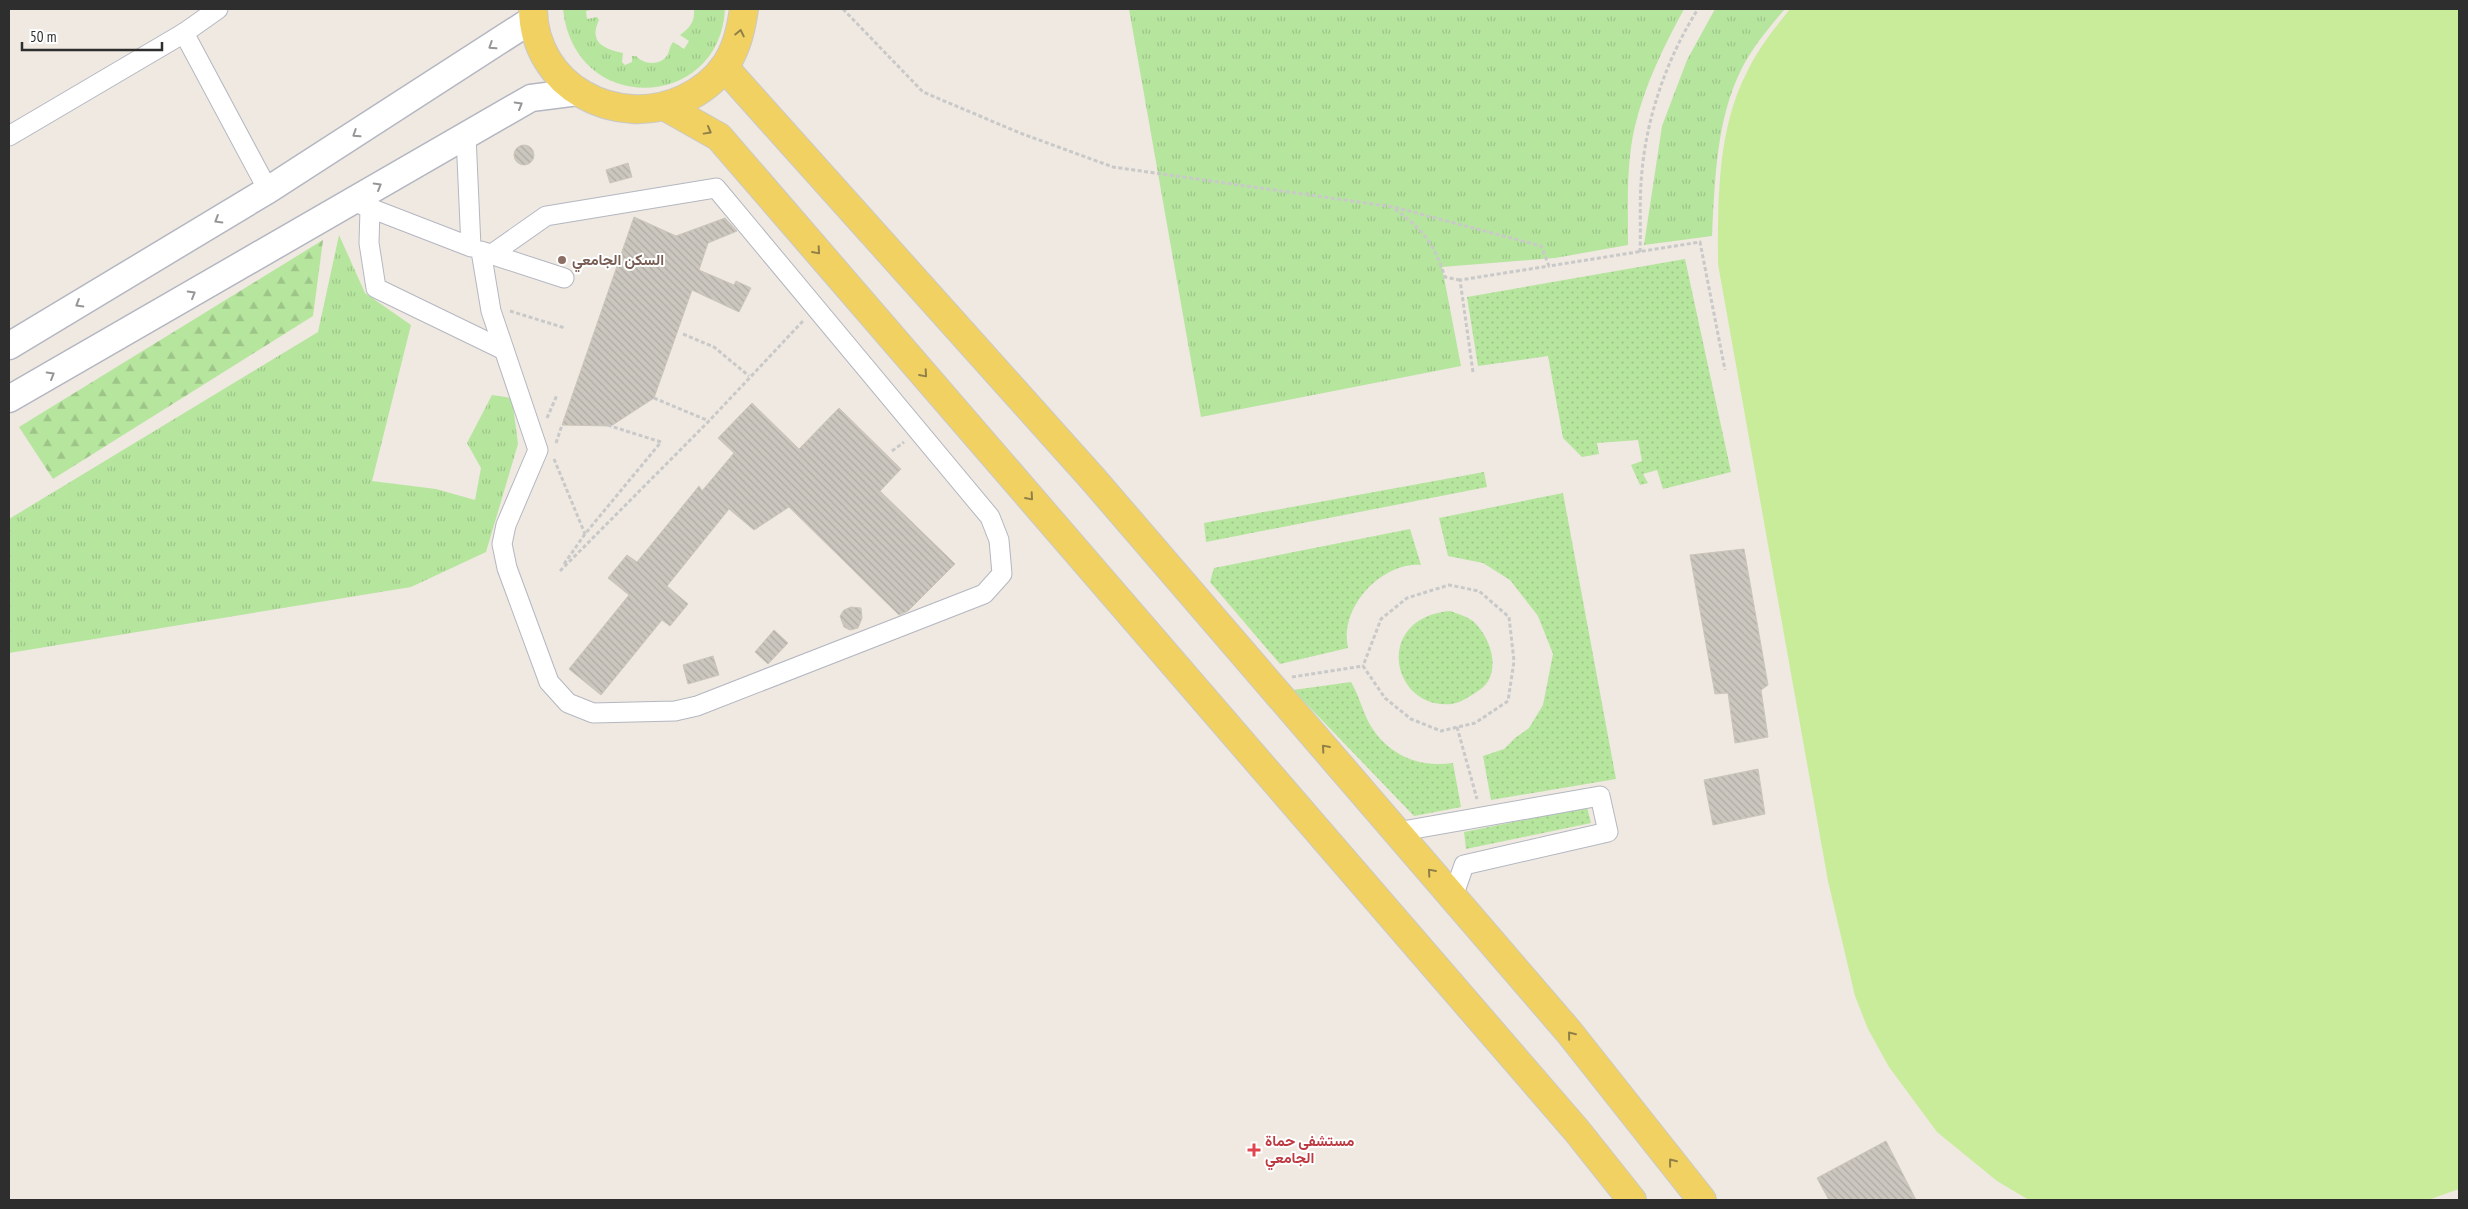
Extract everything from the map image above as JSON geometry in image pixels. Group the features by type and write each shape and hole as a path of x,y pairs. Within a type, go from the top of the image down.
{"main road":[{"path":"9,346 268,190 533,14 541,48 556,72 578,92 605,106 628,110 666,108 699,92 724,67 739,39 744,9"},
{"path":"724,67 1093,479 1569,1032 1702,1200"},
{"path":"9,399 361,205 466,136 531,98 578,92"},
{"path":"666,108 719,137 1578,1131 1632,1200"}],"street":[{"path":"9,136 184,33 218,9"},
{"path":"184,33 268,190"},
{"path":"466,136 481,251 491,311 538,450 506,525 502,544 507,568 549,682 568,703 594,713 674,712 697,706 984,594 1002,574 999,540 990,517 716,188 546,216 481,251"},
{"path":"361,205 481,251 564,278"},
{"path":"361,205 376,288 504,350"},
{"path":"1397,832 1600,796 1608,832 1464,865 1453,897"}],"path":[{"path":"843,9 924,92 1020,133 1104,164 1113,167 1394,207 1541,246 1549,266"},
{"path":"1640,252 1639,214 1646,138 1678,43 1698,9"},
{"path":"1394,207 1421,229 1436,251 1445,277 1460,280 1700,242 1725,370"},
{"path":"1460,280 1473,372"},
{"path":"507,315 509,310 565,328"},
{"path":"604,424 661,442 585,534 560,571 709,421 803,320"},
{"path":"683,334 714,347 749,376"},
{"path":"543,426 557,395"},
{"path":"654,398 709,421"},
{"path":"892,451 907,440"},
{"path":"552,453 585,534"},
{"path":"1449,585 1480,591 1509,618 1514,660 1508,702 1475,723 1441,731 1411,719 1385,698 1363,666 1381,619 1407,598 1449,585"},
{"path":"1266,680 1363,666"},
{"path":"1457,727 1482,817"}],"green space":[{"path":"563,9 595,9 586,11 587,19 597,17 599,20 596,28 597,39 605,47 623,53 622,62 625,65 632,62 632,56 636,56 646,62 659,62 666,57 673,42 684,49 689,41 680,35 691,25 694,18 694,9 725,9 717,43 699,67 674,82 646,88 618,83 592,69 573,44"},
{"path":"1129,9 1684,9 1656,66 1644,95 1635,126 1629,170 1628,245 1555,258 1442,267 1461,366 1201,417"},
{"path":"1715,9 1785,9 1746,60 1733,88 1718,150 1712,236 1644,245 1662,126 1687,60"},
{"path":"1790,9 2459,9 2459,1189 2428,1200 2029,1200 1997,1181 1937,1132 1889,1067 1868,1029 1855,996 1828,881 1718,264 1719,190 1721,166 1730,117 1737,94 1756,55"},
{"path":"339,235 365,293 411,325 372,481 436,489 475,500 481,468 467,443 492,395 512,398 518,444 486,552 411,587 9,653 9,519 318,332"},
{"path":"323,240 313,316 53,479 19,427"},
{"path":"1685,259 1731,472 1663,489 1657,470 1643,474 1648,483 1640,485 1631,465 1642,461 1638,440 1597,443 1599,454 1582,457 1563,438 1548,356 1478,366 1467,297"},
{"path":"1484,472 1487,487 1206,542 1204,523"},
{"path":"1563,493 1616,779 1491,800 1483,756 1504,749 1529,728 1543,705 1553,654 1538,616 1510,580 1483,563 1448,556 1439,518"},
{"path":"1410,529 1421,565 1406,566 1392,571 1378,579 1366,590 1350,617 1347,633 1348,648 1280,664 1210,582 1214,568"},
{"path":"1450,611 1474,622 1486,638 1492,657 1490,676 1486,684 1465,699 1451,704 1431,702 1415,693 1404,679 1399,662 1400,645 1409,629 1425,617"},
{"path":"1351,682 1369,723 1379,738 1388,746 1397,753 1418,762 1429,764 1453,763 1461,807 1414,816 1293,690"},
{"path":"1587,807 1591,823 1466,849 1464,832"}],"building":[{"path":"524,145 531,148 534,155 531,162 524,165 517,162 514,155 517,148"},
{"path":"628,163 632,177 610,183 606,170"},
{"path":"634,217 676,236 725,218 737,231 708,243 699,270 734,285 736,281 751,288 739,312 692,290 654,398 611,426 562,425"},
{"path":"752,403 799,449 839,408 901,469 880,491 955,564 908,611 899,615 789,507 754,530 729,509 667,586 688,604 670,626 662,620 601,695 569,669 629,595 608,578 627,555 637,562 699,486 702,491 734,453 718,438"},
{"path":"1744,549 1768,685 1761,690 1768,737 1735,743 1728,693 1715,694 1690,555"},
{"path":"851,607 861,608 862,618 858,628 850,630 844,627 840,616 844,610"},
{"path":"774,630 788,643 768,664 755,652"},
{"path":"713,656 719,675 688,684 683,665"},
{"path":"1758,769 1765,814 1713,825 1704,780"},
{"path":"1886,1141 1916,1200 1829,1200 1817,1178"}],"place":[{"name":"السكن الجامعي","path":"562,260"},
{"name":"مستشفى حماة الجامعي","path":"1254,1150"}]}
